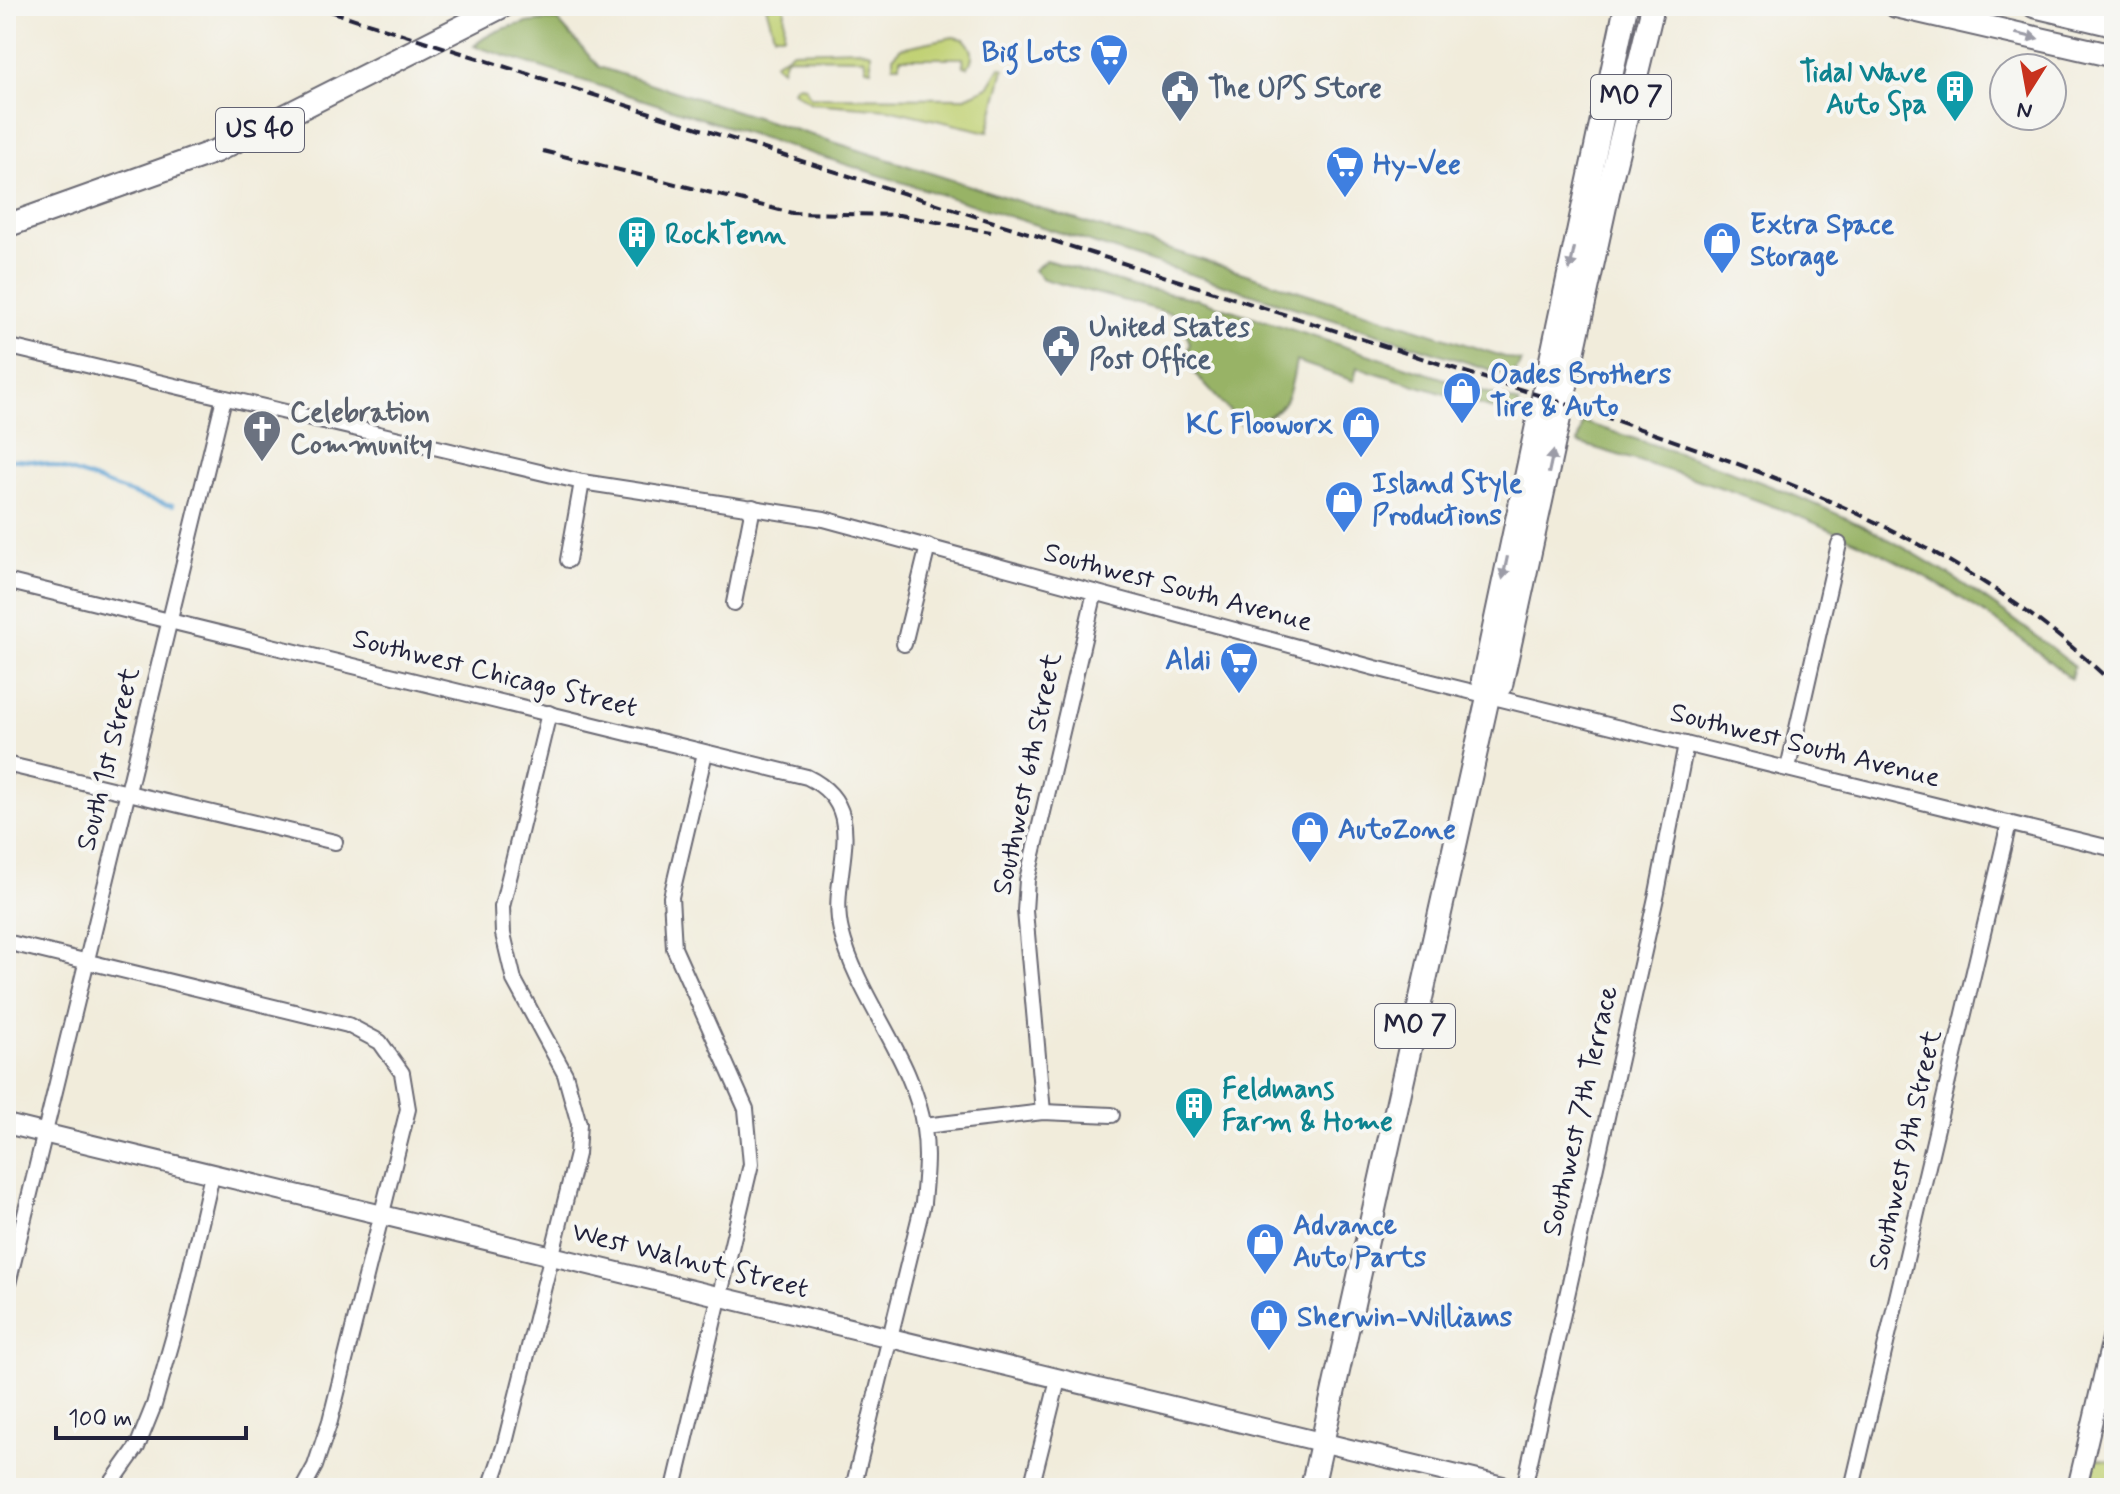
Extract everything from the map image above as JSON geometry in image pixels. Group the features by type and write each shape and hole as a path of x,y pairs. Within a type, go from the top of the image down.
{"main road":[{"name":"US 40","path":"6,226 216,151 503,6"},
{"name":"MO 7","path":"1312,1488 1488,697 1483,680 1626,6"},
{"name":"MO 7","path":"1488,697 1501,685 1653,6"},
{"path":"1636,74 1650,72 1666,6"},
{"path":"1896,6 2114,56"},
{"path":"2034,6 2114,25"}],"street":[{"name":"Southwest South Avenue","path":"6,346 582,482 824,519 1488,697 2114,849"},
{"name":"South 1st Street","path":"6,1292 224,398"},
{"path":"568,560 582,482"},
{"path":"734,603 753,507"},
{"path":"1788,768 1839,544"},
{"path":"904,644 928,546"},
{"name":"Southwest Chicago Street","path":"6,581 807,777 828,787 841,808 847,833 838,883 841,929 850,959 913,1087 924,1126"},
{"name":"Southwest 6th Street","path":"1043,1112 1025,911 1027,880 1095,592"},
{"path":"490,1488 504,1447 577,1154 579,1124 565,1074 514,980 503,934 502,907 549,713"},
{"name":"Southwest 7th Terrace","path":"1524,1488 1657,893 1686,744"},
{"path":"674,1488 748,1186 750,1136 746,1109 674,948 671,897 705,753"},
{"path":"6,764 335,842"},
{"name":"Southwest 9th Street","path":"1852,1488 2009,823"},
{"path":"6,942 286,1010 359,1031 380,1042 402,1073 408,1109 383,1215 330,1421 315,1466 303,1488"},
{"path":"853,1488 923,1203 927,1155 924,1126 1043,1112 1112,1115"},
{"name":"West Walnut Street","path":"6,1124 1511,1488"},
{"path":"108,1488 137,1447 154,1405 180,1314 212,1175"},
{"path":"2077,1488 2107,1389 2114,1330"},
{"path":"1031,1488 1058,1380"}],"green space":[{"path":"766,6 785,6 784,35 774,35"},
{"path":"557,20 599,67 1521,362 1513,377 474,46 482,39 513,26"},
{"path":"953,37 964,39 971,49 972,59 968,67 964,66 963,58 900,58 900,65 893,65 893,56 901,48"},
{"path":"858,49 871,53 871,69 866,68 864,58 786,57 782,69 774,63 793,51"},
{"path":"1000,67 1004,69 988,132 888,109 811,103 792,90 797,85 805,86 810,97 963,98 988,87"},
{"path":"1046,260 1132,286 1197,299 1519,403 1516,416 1357,367 1354,381 1296,361 1283,404 1269,416 1244,427 1185,363 1190,343 1178,315 1043,279 1034,270"},
{"path":"1583,422 1762,483 1895,542 1974,591 2050,647 2074,666 2071,679 2014,634 1957,595 1898,562 1776,508 1578,443"},
{"path":"2084,1455 2114,1462 2114,1488 2077,1488"}],"waterway":[{"path":"6,460 47,464 173,505"}],"railway":[{"path":"314,6 1582,409 1726,460 1796,487 1930,550 1994,589 2055,633 2114,685"},
{"path":"543,151 792,213 899,215 991,232"}],"place":[{"name":"Big Lots","path":"1109,87"},
{"name":"The UPS Store","path":"1180,123"},
{"name":"Tidal Wave Auto Spa","path":"1955,123"},
{"name":"Hy-Vee","path":"1345,199"},
{"name":"RockTenn","path":"637,269"},
{"name":"Extra Space Storage","path":"1722,275"},
{"name":"United States Post Office","path":"1061,378"},
{"name":"Oades Brothers Tire & Auto","path":"1462,425"},
{"name":"KC Flooworx","path":"1361,459"},
{"name":"Celebration Community","path":"262,463"},
{"name":"Island Style Productions","path":"1344,534"},
{"name":"Aldi","path":"1239,695"},
{"name":"AutoZone","path":"1310,864"},
{"name":"Feldmans Farm & Home","path":"1194,1140"},
{"name":"Advance Auto Parts","path":"1265,1276"},
{"name":"Sherwin-Williams","path":"1269,1352"}]}
